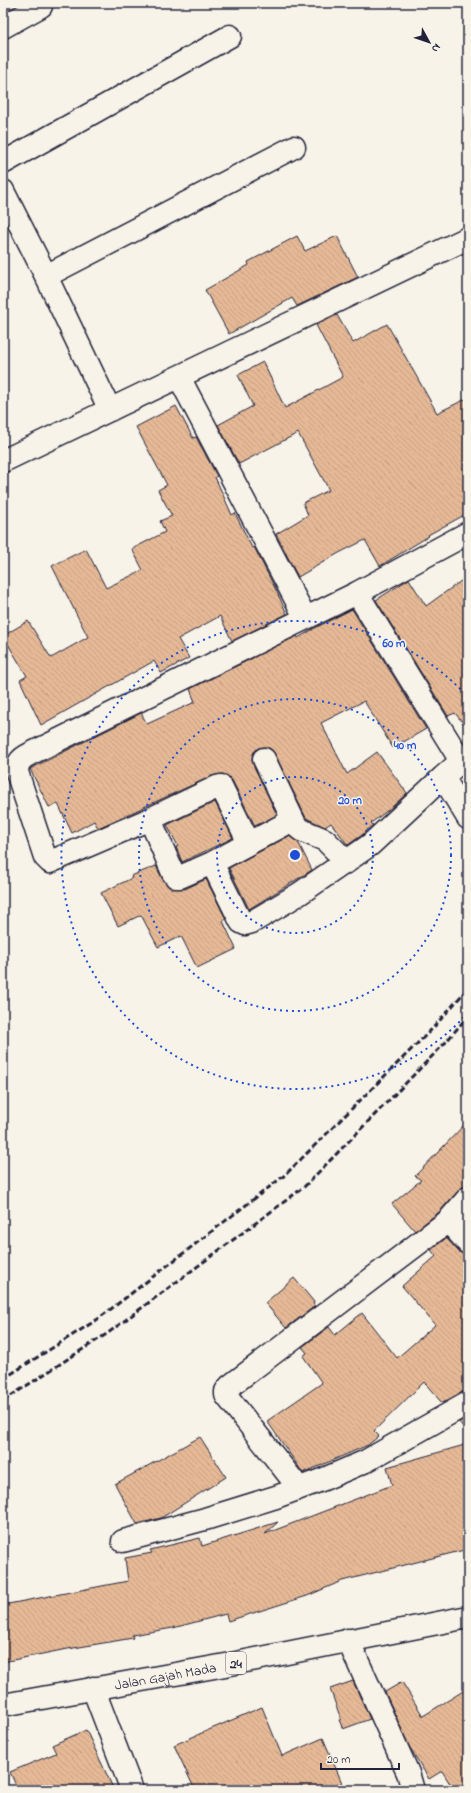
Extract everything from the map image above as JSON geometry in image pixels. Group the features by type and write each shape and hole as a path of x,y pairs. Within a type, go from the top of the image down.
{"main road":[{"path":"3,27 41,6"},
{"path":"3,163 230,36"},
{"path":"46,276 294,147"},
{"path":"3,191 46,276 110,410"},
{"path":"3,461 468,238"},
{"path":"179,377 305,617"},
{"path":"248,843 221,786 150,819 50,862 46,859 17,772 18,765 24,757 305,617 357,593 468,532"},
{"path":"212,863 238,917 245,924 252,922 299,894 370,845 464,757 357,593"},
{"path":"264,759 293,820 301,830 320,836 347,862"},
{"path":"443,777 468,818"},
{"path":"150,819 176,877 180,878 212,863 293,820"},
{"path":"300,1488 226,1395 226,1391 230,1386 448,1221 468,1198"},
{"path":"448,1221 468,1243"},
{"path":"123,1541 205,1519 300,1488 366,1461 468,1403"},
{"name":"Jalan Gajah Mada","path":"3,1705 231,1664 468,1617"},
{"path":"348,1640 408,1773 413,1790"},
{"path":"93,1688 132,1790"}],"building":[{"path":"297,236 305,251 337,236 358,277 297,306 292,298 229,334 205,290 249,265 248,262"},
{"path":"337,315 353,343 387,324 437,413 468,398 468,513 428,535 429,536 380,566 365,540 298,577 276,534 308,515 303,503 329,490 298,433 239,464 218,425 253,406 238,375 263,362 285,408 343,377 316,325"},
{"path":"176,406 193,438 196,437 217,476 215,477 232,515 235,513 252,548 254,547 287,614 232,641 220,616 178,639 189,658 161,673 154,661 41,725 20,680 27,676 3,636 28,621 51,658 88,637 52,566 86,549 106,588 143,570 132,549 165,532 160,521 172,516 158,490 167,485 136,427"},
{"path":"468,576 468,729 455,713 448,716 376,600 409,579 426,606"},
{"path":"352,609 426,729 393,748 364,701 321,723 347,774 377,752 407,793 371,823 373,825 362,835 348,845 331,823 325,827 306,818 275,754 271,749 265,747 258,748 254,752 252,758 253,764 277,815 255,826 232,780 223,774 212,776 98,828 94,821 72,833 58,804 49,807 30,769 141,713 147,724 195,702 190,689 297,636 298,638"},
{"path":"215,802 233,838 182,862 176,847 178,846 167,825"},
{"path":"289,836 298,842 312,870 249,909 229,868"},
{"path":"156,866 163,880 171,888 185,889 206,879 226,919 223,921 236,949 197,968 181,936 158,947 141,915 118,926 101,893 132,878 131,876"},
{"path":"468,1121 468,1186 459,1190 439,1212 415,1231 392,1204 421,1180 415,1176"},
{"path":"446,1238 459,1252 468,1255 468,1391 462,1392 442,1403 424,1382 374,1431 379,1436 368,1445 303,1473 267,1421 322,1383 303,1356 307,1353 302,1347 329,1327 335,1335 362,1313 397,1358 435,1325 402,1286 436,1256 431,1250"},
{"path":"294,1278 314,1302 313,1304 315,1306 286,1328 265,1303"},
{"path":"468,1417 468,1433 459,1422"},
{"path":"200,1437 226,1477 161,1518 137,1524 115,1484"},
{"path":"468,1444 468,1549 342,1581 307,1596 228,1621 226,1614 173,1628 132,1635 133,1638 3,1662 3,1605 128,1581 125,1558 152,1553 150,1550 200,1538 202,1546 278,1522 265,1534 392,1485 387,1467"},
{"path":"353,1681 370,1719 343,1729 330,1689"},
{"path":"402,1682 423,1716 468,1688 468,1790 454,1790 442,1771 429,1779 409,1746 385,1692"},
{"path":"262,1707 282,1756 323,1738 342,1783 326,1790 195,1790 174,1745"},
{"path":"86,1730 114,1790 18,1790 10,1772 56,1753 52,1745"}],"railway":[{"path":"3,1379 98,1319 285,1175 433,1028 468,988"},
{"path":"3,1401 108,1333 304,1187 445,1043 468,1016"}]}
